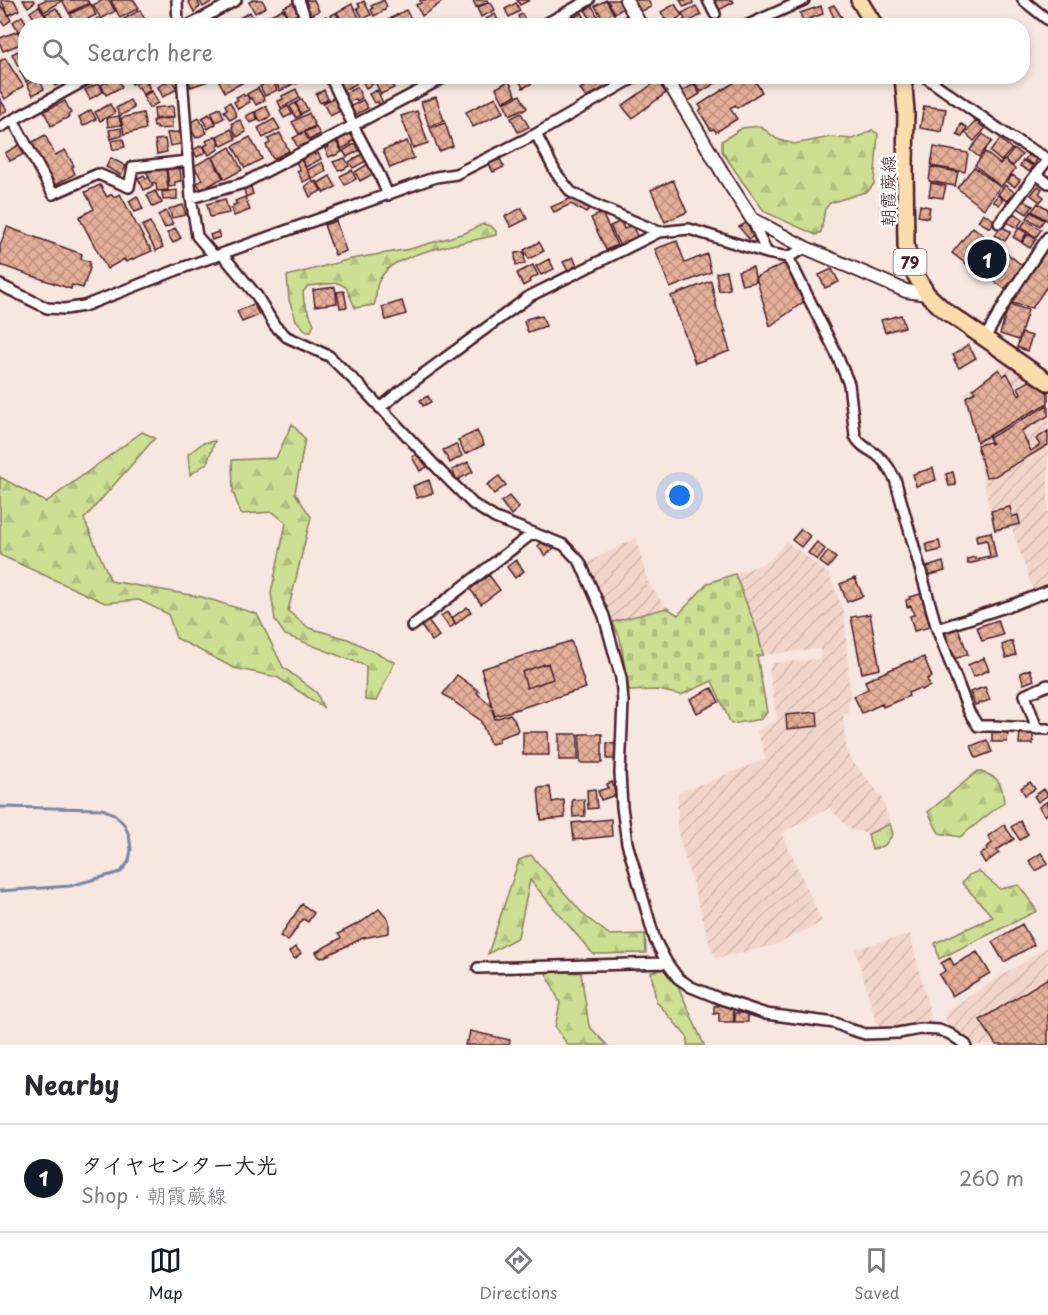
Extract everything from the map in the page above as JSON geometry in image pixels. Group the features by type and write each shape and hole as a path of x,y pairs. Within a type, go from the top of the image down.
{"main road":[{"path":"859,0 869,18"},
{"name":"朝霞蕨線","path":"904,84 907,125 906,246 913,271 927,294 944,310 1048,382"}],"street":[{"path":"177,0 178,18"},
{"path":"203,18 236,0"},
{"path":"298,0 305,18"},
{"path":"553,18 572,4 589,0"},
{"path":"626,0 635,18"},
{"path":"708,0 715,14"},
{"path":"764,18 804,0"},
{"path":"1023,0 1048,20"},
{"path":"0,127 78,84"},
{"path":"183,84 191,198 197,236 257,296 275,326 287,337 328,356 474,504 495,518 564,545 580,562 604,616 621,678 623,702 620,773 627,843 655,940 678,978 691,987 766,1014 835,1023 865,1034 890,1034 920,1029 939,1030 950,1034 966,1045"},
{"path":"334,84 388,195"},
{"path":"191,198 244,183 432,84"},
{"path":"0,285 47,308 65,309 84,306 182,268 436,177 456,174 536,134 623,84"},
{"path":"670,84 752,219 766,253"},
{"path":"935,84 1010,137 1048,159 999,223"},
{"path":"13,120 53,194 98,174 129,187 134,167 188,160"},
{"path":"536,134 556,173 571,192 659,232"},
{"path":"1036,174 1048,183"},
{"path":"752,219 806,248 906,291 927,294"},
{"path":"380,408 530,296 659,232 689,229 766,253 788,257 806,248"},
{"path":"985,338 1009,296 1048,237"},
{"path":"788,257 836,352 849,384 855,436 859,443 889,467 895,479 937,629 969,712 978,726 1048,729"},
{"path":"412,626 533,533"},
{"path":"937,629 1048,591"},
{"path":"1037,729 1025,695 1048,684"},
{"path":"478,968 667,963"}],"shaded area":[{"path":"1005,363 1048,392 1048,587 1034,593 1012,528 994,532 964,394"},
{"path":"636,538 648,583 667,608 612,622 585,564"},
{"path":"786,541 828,573 844,611 850,692 848,713 843,714 847,752 882,797 890,824 868,834 851,829 829,808 782,833 822,922 775,945 716,958 711,948 677,829 678,793 766,759 757,731 777,720 769,670 774,663 820,659 820,649 763,655 758,633 735,574 770,561"},
{"path":"910,934 930,1013 930,1025 878,1029 855,949"},
{"path":"1048,946 1048,1045 974,1045 960,1033 947,1029 945,1012"}],"green space":[{"path":"760,126 777,139 794,144 831,137 852,139 872,130 878,134 874,184 868,191 830,203 825,209 821,232 816,235 765,212 722,151 722,141 742,128"},
{"path":"483,224 491,226 496,231 496,235 432,250 391,266 378,282 374,305 355,308 346,287 338,283 308,286 303,292 304,302 314,324 311,331 306,331 296,320 289,300 287,276 351,259 410,249 465,233"},
{"path":"292,424 305,439 295,493 311,517 288,611 309,628 348,639 395,662 376,701 365,700 366,666 285,635 275,620 271,593 286,523 273,512 241,514 233,492 232,460 276,458"},
{"path":"142,432 155,438 84,519 111,581 202,597 257,614 283,667 317,693 323,707 277,677 234,668 176,638 168,614 139,600 105,603 0,555 0,477 46,502"},
{"path":"215,441 207,463 190,475 188,454 203,443"},
{"path":"735,574 758,633 763,655 757,656 767,712 762,719 731,724 712,681 681,695 658,690 629,691 620,638 612,622 667,608 678,615 708,583"},
{"path":"978,771 991,775 998,781 1004,802 960,837 939,833 928,812"},
{"path":"890,824 893,834 885,845 872,850 868,834"},
{"path":"531,855 586,917 610,935 645,934 646,953 593,954 530,880 518,937 488,954 519,860"},
{"path":"978,871 1000,889 1019,885 1037,911 939,959 935,943 993,917 962,883 969,875"},
{"path":"664,969 678,986 704,1045 687,1045 688,1038 656,1001 651,972"},
{"path":"545,971 581,973 589,1026 607,1045 568,1045 555,1027 560,1003"}],"building":[{"path":"2,0 14,0 19,10 9,15"},
{"path":"23,0 34,0 35,2 28,7"},
{"path":"45,0 62,1 44,12 39,3"},
{"path":"62,0 87,0 89,3 69,13"},
{"path":"109,0 115,11 100,18 93,5"},
{"path":"111,0 134,0 139,8 120,18"},
{"path":"188,0 197,0 200,7 194,12"},
{"path":"199,0 215,0 203,7"},
{"path":"262,0 266,7 255,13 249,2"},
{"path":"304,0 314,0 319,11 311,15"},
{"path":"384,0 387,7 374,16 371,6"},
{"path":"421,0 441,0 442,2 422,16 416,5 421,3"},
{"path":"473,0 487,0 488,2 476,7"},
{"path":"517,0 530,0 520,5"},
{"path":"606,0 616,18 602,18 595,6"},
{"path":"607,0 619,0 624,8 615,13"},
{"path":"634,0 648,0 651,7 639,12"},
{"path":"680,0 692,0 693,3 684,7"},
{"path":"714,0 732,0 734,2 719,10"},
{"path":"364,1 371,15 362,18 357,8 360,7 358,4"},
{"path":"295,2 300,13 288,18 284,7"},
{"path":"489,2 495,10 481,17 477,8"},
{"path":"516,3 520,11 509,17 505,9"},
{"path":"0,4 11,20 4,25 0,21"},
{"path":"91,4 96,15 90,18 72,18 70,14"},
{"path":"352,4 359,18 340,18 337,12"},
{"path":"675,4 682,16 664,18 661,12"},
{"path":"834,5 842,18 834,18 829,7"},
{"path":"39,6 46,17 34,18 30,12"},
{"path":"592,6 598,17 590,18 585,10"},
{"path":"696,6 701,15 696,18 684,18 682,13"},
{"path":"821,6 823,14 812,18 802,18 800,13"},
{"path":"56,8 63,18 48,18 45,14"},
{"path":"283,9 288,18 264,18"},
{"path":"140,10 144,18 126,18"},
{"path":"406,10 410,18 391,18"},
{"path":"250,12 253,18 239,18"},
{"path":"336,13 338,18 332,18 331,15"},
{"path":"582,13 585,18 576,18"},
{"path":"18,19 18,30 13,22"},
{"path":"18,31 18,45 3,51 0,38"},
{"path":"18,51 18,66 12,54"},
{"path":"5,58 18,78 18,84 23,86 5,99 0,91 0,61"},
{"path":"27,84 41,84 44,89 33,95"},
{"path":"99,84 103,92 90,99 85,90"},
{"path":"120,84 122,87 106,95 101,85"},
{"path":"135,84 147,84 151,90 143,95 139,87 137,88"},
{"path":"163,84 174,84 177,89 163,97 158,87"},
{"path":"221,84 240,84 225,92"},
{"path":"274,84 277,90 265,96 260,86"},
{"path":"276,84 293,84 280,91"},
{"path":"339,84 356,84 342,91"},
{"path":"376,84 392,84 394,88 381,94"},
{"path":"503,84 510,84 516,95 503,102 496,88"},
{"path":"588,84 609,85 586,98 580,89"},
{"path":"653,84 659,84 666,93 632,118 622,106"},
{"path":"694,84 700,94 684,104 678,94"},
{"path":"695,84 714,84 701,92"},
{"path":"732,84 757,84 762,92 737,108 735,105 730,108 737,119 716,132 714,129 711,130 699,111 702,109 699,105"},
{"path":"357,87 362,98 349,102 344,94"},
{"path":"258,88 265,100 256,105 247,94"},
{"path":"296,89 300,98 281,108 278,101 283,99 282,96"},
{"path":"324,90 328,99 320,103 316,94"},
{"path":"377,90 383,103 379,105 378,102 374,103 369,94"},
{"path":"152,91 158,103 149,108 143,96"},
{"path":"247,95 250,102 238,109 234,102 238,100 236,97"},
{"path":"520,95 527,108 510,115 504,103"},
{"path":"335,97 342,110 330,116 323,103"},
{"path":"436,97 444,121 429,126 421,102"},
{"path":"496,97 504,112 473,127 466,112"},
{"path":"0,99 7,110 0,115"},
{"path":"302,99 308,110 301,114 296,103"},
{"path":"130,100 134,108 120,116 116,108"},
{"path":"363,100 368,108 355,115 351,106"},
{"path":"65,101 71,113 69,117 51,126 44,111"},
{"path":"230,102 237,116 230,120 224,111 227,109 225,105"},
{"path":"295,103 301,115 296,118 290,106"},
{"path":"110,104 115,113 100,121 95,112"},
{"path":"173,106 174,117 155,119 154,108"},
{"path":"266,106 271,116 261,122 255,112"},
{"path":"288,106 292,114 284,118 280,111"},
{"path":"924,106 946,109 942,132 920,128"},
{"path":"220,108 224,118 216,122 211,112"},
{"path":"91,110 96,119 83,126 79,117"},
{"path":"417,111 428,143 413,148 401,116"},
{"path":"254,112 258,120 250,123 246,116"},
{"path":"143,113 146,129 124,134 121,118"},
{"path":"309,113 315,126 299,134 292,122"},
{"path":"521,113 529,127 518,132 511,118"},
{"path":"209,114 216,124 208,129 202,118"},
{"path":"119,116 121,125 108,127 107,118"},
{"path":"172,118 172,128 157,129 157,126 154,127 153,120"},
{"path":"199,118 207,133 196,138 190,123"},
{"path":"274,119 280,129 263,138 258,128"},
{"path":"240,120 246,132 237,137 232,123"},
{"path":"976,121 985,129 974,141 965,133"},
{"path":"445,123 453,146 439,151 430,128"},
{"path":"961,124 967,127 962,137 957,135"},
{"path":"316,127 320,134 309,140 305,132"},
{"path":"121,128 122,136 111,139 109,130"},
{"path":"231,129 236,139 222,146 217,136"},
{"path":"179,132 181,144 170,146 167,133"},
{"path":"304,132 310,142 301,147 297,146 293,138"},
{"path":"280,133 289,151 273,159 266,145 270,143 268,139"},
{"path":"351,133 355,140 342,149 337,140"},
{"path":"983,134 992,141 979,157 970,150"},
{"path":"45,135 55,155 65,150 74,166 72,167 75,174 55,185 52,178 48,179 29,144"},
{"path":"216,136 220,145 217,147 219,149 209,155 204,146 208,144 206,141"},
{"path":"250,137 262,159 245,168 233,146"},
{"path":"123,139 125,147 113,150 111,141"},
{"path":"165,139 167,152 157,154 155,140"},
{"path":"1000,139 1012,149 1001,161 990,152"},
{"path":"336,141 342,152 329,157 325,149"},
{"path":"407,141 414,158 390,168 383,150"},
{"path":"356,143 360,150 347,157 343,151"},
{"path":"19,145 24,154 10,161 5,153"},
{"path":"202,145 206,152 197,157 193,150"},
{"path":"230,147 242,170 225,179 213,157"},
{"path":"934,147 968,153 965,172 931,166"},
{"path":"1014,149 1022,155 1013,166 1005,160"},
{"path":"314,152 315,155 318,153 321,159 306,167 301,158"},
{"path":"985,152 1000,164 1004,160 1015,169 1001,187 975,165"},
{"path":"1029,153 1038,158 1034,165 1025,160"},
{"path":"362,154 366,161 353,168 349,162"},
{"path":"211,157 223,178 201,190 197,183 202,180 194,166"},
{"path":"111,158 126,166 121,175 106,167"},
{"path":"345,158 349,166 338,170 333,162"},
{"path":"500,159 504,167 493,172 489,164"},
{"path":"301,160 311,178 303,182 297,171 300,170 296,162"},
{"path":"1023,160 1033,166 1030,172 1020,166"},
{"path":"322,162 326,171 312,179 307,170"},
{"path":"368,164 373,174 360,181 355,172"},
{"path":"931,167 958,172 955,186 929,181"},
{"path":"974,167 1000,187 984,209 957,188"},
{"path":"180,168 181,181 169,187 167,169"},
{"path":"166,169 168,190 157,191 156,183 152,183 146,171"},
{"path":"352,170 356,179 345,185 340,176"},
{"path":"144,175 146,179 149,177 153,186 144,190 138,178"},
{"path":"1012,175 1020,180 1015,187 1007,182"},
{"path":"330,176 336,187 324,193 318,183"},
{"path":"673,180 687,212 665,222 651,190"},
{"path":"313,181 314,183 316,181 321,191 310,197 305,186"},
{"path":"931,183 946,186 943,198 929,196"},
{"path":"100,185 107,197 120,194 152,251 126,262 124,259 107,269 79,217 94,209 85,192"},
{"path":"1005,185 1014,192 1007,201 998,194"},
{"path":"1038,186 1042,189 1039,193 1044,197 1040,202 1031,195"},
{"path":"251,187 253,194 246,197 244,189"},
{"path":"177,190 177,199 163,200 162,192"},
{"path":"155,191 162,203 153,207 147,195"},
{"path":"998,195 1003,200 999,205 993,201"},
{"path":"137,196 143,209 135,212 129,201"},
{"path":"245,197 250,210 234,216 231,208 237,204 235,201"},
{"path":"574,197 591,206 586,213 571,204 554,212 551,207"},
{"path":"225,199 229,213 210,217 207,204"},
{"path":"1021,199 1033,206 1027,214 1016,207"},
{"path":"1038,203 1048,209 1048,221 1032,211"},
{"path":"183,205 186,215 172,218 169,209"},
{"path":"920,205 930,207 928,218 918,216"},
{"path":"522,208 527,219 511,227 505,216"},
{"path":"166,211 173,224 165,228 158,215"},
{"path":"1031,212 1044,220 1040,226 1027,218"},
{"path":"602,213 617,245 606,250 591,218"},
{"path":"983,213 995,221 990,228 978,221"},
{"path":"1013,213 1023,219 1017,228 1007,222"},
{"path":"1026,220 1041,230 1036,237 1021,227"},
{"path":"336,221 346,251 335,255 324,225"},
{"path":"621,221 624,229 632,225 638,238 620,246 610,226"},
{"path":"150,222 163,247 156,251 142,226"},
{"path":"746,223 756,235 749,239 739,227"},
{"path":"1001,226 1011,232 1005,241 995,235"},
{"path":"7,227 82,254 81,259 90,262 83,288 72,285 71,289 0,265 0,246"},
{"path":"973,227 1023,266 1005,289 983,273 981,275 952,253"},
{"path":"175,228 181,238 173,243 167,233"},
{"path":"1019,228 1027,233 1021,242 1013,237"},
{"path":"218,232 220,237 212,240 210,235"},
{"path":"1028,234 1036,239 1030,248 1022,243"},
{"path":"677,241 685,263 707,254 711,272 670,288 655,249"},
{"path":"539,242 544,251 529,259 524,250"},
{"path":"1048,248 1048,285 1032,308 1011,303 1020,290 1018,289"},
{"path":"524,252 525,264 516,265 515,253"},
{"path":"573,257 577,266 568,271 563,262"},
{"path":"549,259 554,269 541,275 536,266"},
{"path":"783,264 787,266 806,300 770,326 756,277"},
{"path":"533,265 538,275 523,286 517,273"},
{"path":"753,267 756,282 742,285 738,271"},
{"path":"832,269 839,282 825,288 819,275"},
{"path":"726,271 730,289 719,291 716,273"},
{"path":"711,281 730,351 695,363 671,296"},
{"path":"335,287 337,303 315,306 313,290"},
{"path":"344,291 347,307 340,308 337,292"},
{"path":"402,301 406,314 386,320 382,307"},
{"path":"254,304 259,315 242,322 237,311"},
{"path":"1009,304 1028,310 1019,340 1000,334"},
{"path":"901,315 905,327 885,332 881,320"},
{"path":"542,316 546,326 528,332 524,322 527,321 526,319"},
{"path":"1022,333 1032,336 1027,351 1017,347"},
{"path":"968,345 976,358 959,368 953,355"},
{"path":"999,369 1003,376 1007,373 1019,395 1021,393 1018,387 1030,381 1048,393 1048,403 977,442 966,397 975,392 973,389"},
{"path":"428,396 431,402 423,406 420,400"},
{"path":"1048,405 1048,416 1021,431 1031,451 1040,445 1036,439 1048,431 1048,445 995,476 986,477 977,445 990,442 991,444 989,438"},
{"path":"477,431 484,445 465,454 458,440"},
{"path":"456,444 462,456 450,463 443,450"},
{"path":"419,452 427,467 420,471 412,457"},
{"path":"468,462 473,472 457,480 452,470"},
{"path":"933,468 936,480 916,486 913,474"},
{"path":"953,472 956,485 949,486 946,474"},
{"path":"499,476 506,485 494,494 487,485"},
{"path":"429,480 433,493 417,498 413,486"},
{"path":"509,496 519,508 511,515 501,502"},
{"path":"1010,507 1012,517 1018,515 1020,524 995,530 991,511"},
{"path":"801,529 810,536 801,547 792,540"},
{"path":"991,532 996,557 968,564 967,559 990,556 987,540 977,542 976,535"},
{"path":"939,541 941,550 928,553 926,544"},
{"path":"817,542 825,549 817,560 808,553"},
{"path":"541,543 554,548 545,556 538,546"},
{"path":"828,551 836,558 828,568 820,562"},
{"path":"516,560 524,571 515,578 507,567"},
{"path":"943,562 945,571 930,575 927,567"},
{"path":"489,575 500,590 481,604 470,589"},
{"path":"855,578 863,596 847,602 840,584"},
{"path":"921,594 930,627 914,631 910,616 914,615 911,606 907,607 906,600"},
{"path":"467,607 471,612 456,624 452,618"},
{"path":"447,612 455,624 450,628 441,616"},
{"path":"870,614 880,669 862,673 851,617"},
{"path":"998,620 1003,635 982,641 977,627"},
{"path":"428,621 439,636 432,641 421,626"},
{"path":"958,628 968,654 952,660 943,634"},
{"path":"571,641 586,688 495,716 492,710 495,719 510,714 518,730 499,738 499,742 492,744 480,720 443,694 457,675 479,691 477,693 492,706 481,669","holes":["548,663 553,679 527,688 522,672"]},
{"path":"1012,641 1016,655 1006,658 1002,645"},
{"path":"924,657 932,677 927,679 930,686 908,693 909,696 883,707 882,704 862,713 854,696 868,689 865,681"},
{"path":"984,658 989,670 973,677 968,665"},
{"path":"548,663 553,679 527,688 522,672"},
{"path":"1030,669 1034,680 1024,684 1020,673"},
{"path":"985,687 990,700 975,705 970,692"},
{"path":"712,688 719,702 697,713 690,699"},
{"path":"817,712 818,726 787,729 786,715"},
{"path":"523,732 548,732 549,755 523,755"},
{"path":"992,732 1008,732 1007,742 992,742"},
{"path":"1020,732 1033,733 1033,744 1019,744"},
{"path":"559,734 578,734 578,760 559,760"},
{"path":"580,734 602,734 602,763 580,763"},
{"path":"987,740 992,752 976,758 971,746"},
{"path":"607,743 618,744 617,759 607,759"},
{"path":"612,782 616,795 601,800 598,791 608,788 607,784"},
{"path":"1030,782 1035,789 1025,795 1021,788"},
{"path":"550,787 552,802 564,800 565,818 541,820 538,788"},
{"path":"595,789 597,808 588,809 587,790"},
{"path":"1044,789 1048,795 1038,802 1034,796"},
{"path":"584,799 585,816 573,817 572,800"},
{"path":"1048,801 1048,813 1045,816 1039,807"},
{"path":"611,819 612,836 574,840 572,823"},
{"path":"1020,821 1028,834 1020,840 1011,827"},
{"path":"1004,825 1014,839 997,850 999,853 985,863 980,855 992,843 988,836"},
{"path":"1041,853 1048,863 1036,871 1029,861"},
{"path":"302,904 314,913 308,922 303,919 288,941 280,936"},
{"path":"379,909 389,921 389,933 363,938 322,958 319,957 316,952 341,938 338,934 363,921"},
{"path":"1022,924 1034,945 1004,962 992,942"},
{"path":"295,947 301,953 295,959 289,952"},
{"path":"977,952 990,973 952,996 939,975 945,971 941,963 950,958 954,965"},
{"path":"1048,978 1048,1045 996,1045 980,1020"},
{"path":"718,1002 733,1008 734,1022 719,1022 719,1013 714,1014 714,1006 718,1006"},
{"path":"735,1013 748,1013 748,1022 735,1022"},
{"path":"470,1031 510,1040 509,1045 465,1045"}],"waterway":[{"path":"0,807 102,809 114,814 124,824 129,835 131,849 129,861 121,872 70,886 0,891"}],"place":[{"name":"タイヤセンター大光","path":"987,259"}]}
